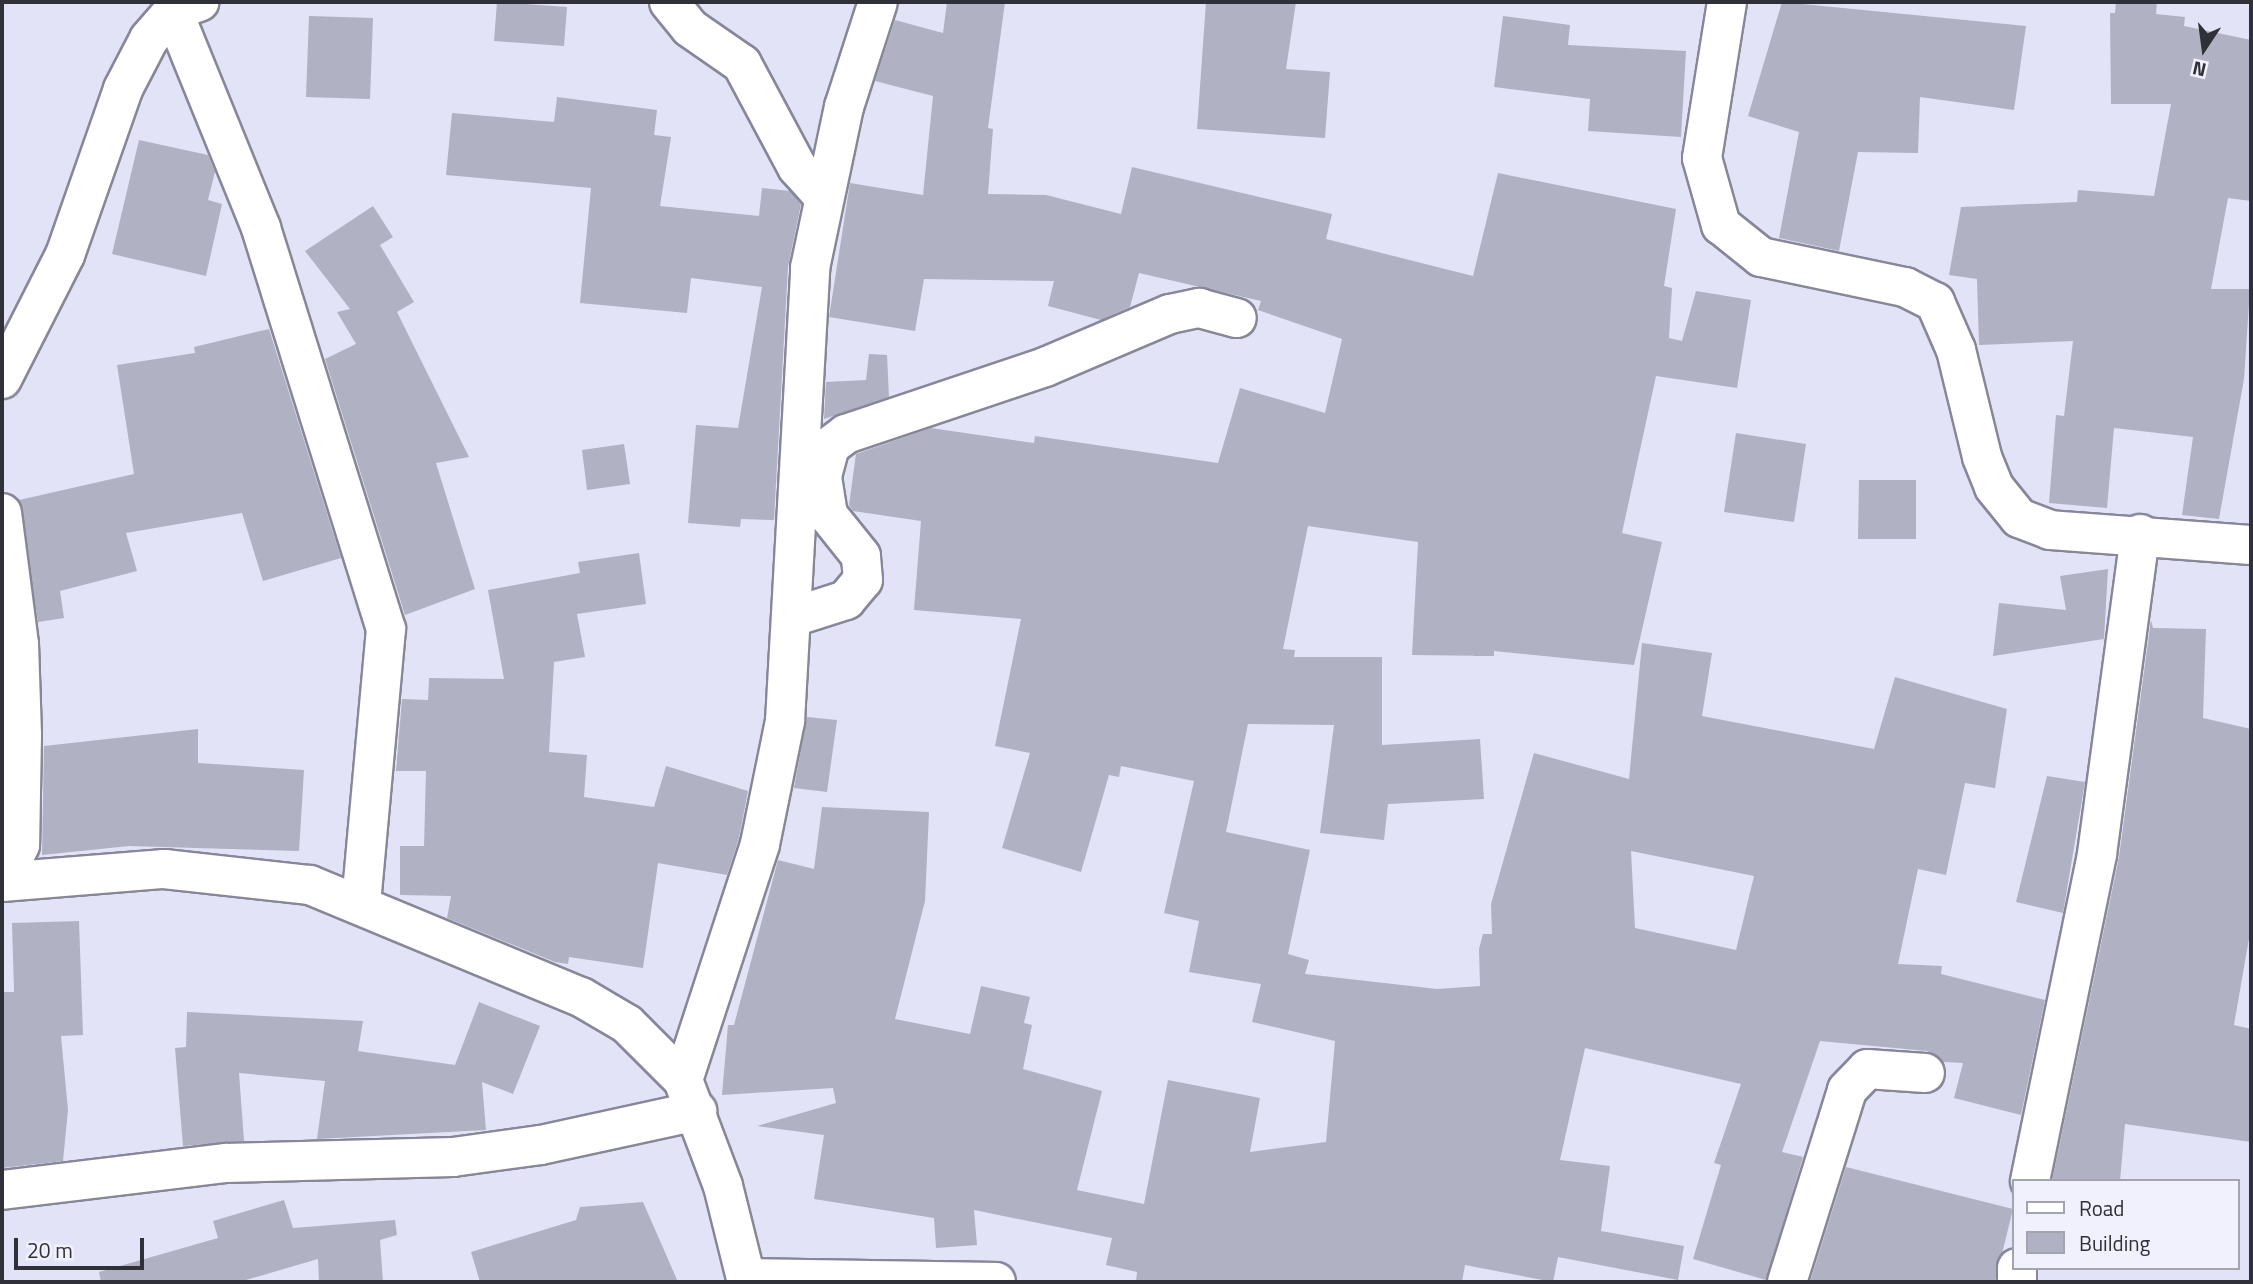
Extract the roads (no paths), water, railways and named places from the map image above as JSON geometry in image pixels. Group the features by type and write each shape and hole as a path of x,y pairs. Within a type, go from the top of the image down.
{"street":[{"path":"669,2 690,28 742,64 797,167 824,197"},
{"path":"690,1095 760,844 785,721 793,617 805,324 824,197 878,2"},
{"path":"1727,2 1702,158 1721,225 1761,257 1789,266 1925,294 1945,317 1994,487 2019,518 2050,530 2140,534 2251,545"},
{"path":"2,379 65,254 123,89 149,39 186,6 261,228 384,617 385,673 361,902"},
{"path":"793,617 846,600 863,580 861,556 828,515 822,476 830,446 846,434 1045,367 1170,314 1199,308 1237,318"},
{"path":"2,513 19,643 22,735 20,845 2,882 176,870 310,885 361,902 419,935 581,997 627,1024 690,1095 746,1280 996,1282"},
{"path":"2029,1179 2097,854 2140,534"},
{"path":"1787,1282 1847,1090 1867,1069 1925,1073"},
{"path":"2,1190 226,1163 453,1157 541,1145 690,1095"}]}
